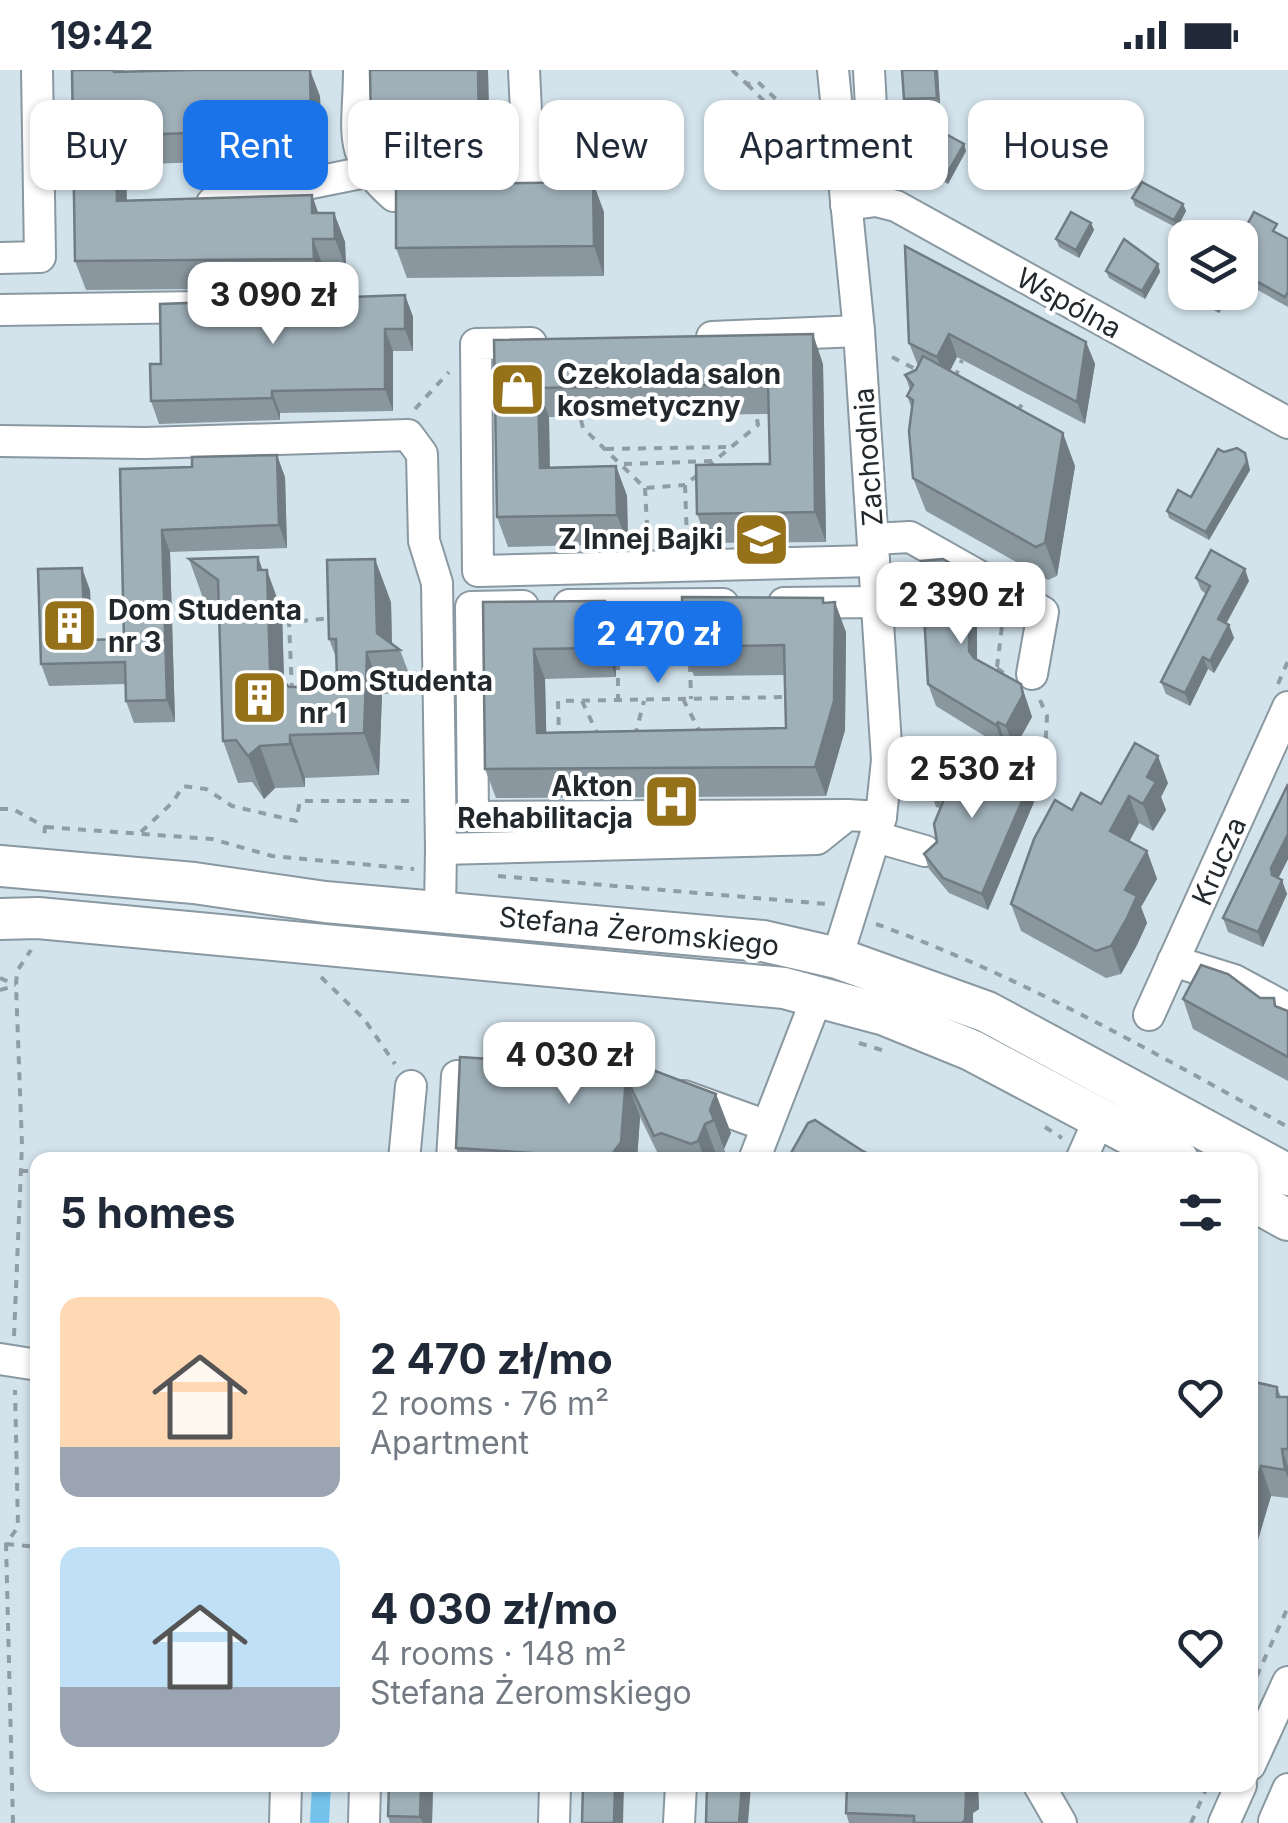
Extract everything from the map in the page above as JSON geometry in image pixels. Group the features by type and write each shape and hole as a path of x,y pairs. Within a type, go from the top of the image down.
{"main road":[{"name":"Stefana Żeromskiego","path":"0,866 763,941 837,958 944,993 1000,1018 1246,1152"},
{"name":"Stefana Żeromskiego","path":"24,927 801,992 885,1015 970,1050 1088,1143 1136,1152"},
{"path":"801,992 837,958"},
{"name":"Stefana Żeromskiego","path":"1258,1159 1288,1175"},
{"path":"1258,1210 1273,1230"}],"street":[{"path":"0,258 40,257 37,70"},
{"path":"359,70 359,100"},
{"path":"387,190 394,196 530,195 524,70"},
{"name":"Zachodnia","path":"833,70 861,203 859,331 888,760 878,827 837,958"},
{"path":"861,203 869,70"},
{"path":"191,204 229,202 348,176"},
{"name":"Wspólna","path":"861,203 896,206 1288,423"},
{"path":"0,310 240,306"},
{"path":"691,338 859,331"},
{"path":"564,342 476,344 478,571 688,566 873,550 910,537 1043,612 1026,682"},
{"path":"0,441 145,443 408,435 422,454 424,541 438,583 440,912"},
{"path":"877,602 471,606 472,817 847,815 925,851"},
{"name":"Krucza","path":"1136,1020 1173,962 1288,707"},
{"path":"441,849 817,839 847,815"},
{"path":"0,936 24,927"},
{"path":"1173,962 1234,980 1288,1009"},
{"path":"757,1152 801,992"},
{"path":"452,1152 457,1076 534,1081"},
{"path":"649,1089 668,1090 767,1126"},
{"path":"405,1152 410,1091"},
{"path":"1258,1748 1288,1682"},
{"path":"1274,1821 1288,1789"},
{"path":"285,1823 286,1792"},
{"path":"364,1823 365,1792"},
{"path":"554,1823 555,1792"},
{"path":"679,1823 681,1792"},
{"path":"1042,1792 1062,1823"},
{"path":"1224,1823 1238,1792"}],"path":[{"path":"732,70 764,100"},
{"path":"747,84 758,82 778,100"},
{"path":"892,356 922,372"},
{"path":"950,387 962,360"},
{"path":"408,416 451,370"},
{"path":"1002,402 1019,411 1024,402"},
{"path":"646,488 685,486 758,424 758,419"},
{"path":"581,420 582,428 646,488 649,567"},
{"path":"606,448 731,447"},
{"path":"622,464 714,461"},
{"path":"685,486 688,566"},
{"path":"637,521 647,521"},
{"path":"988,581 1004,624 991,678"},
{"path":"618,605 618,700"},
{"path":"292,705 289,622 338,617"},
{"path":"690,661 691,699"},
{"path":"996,668 1026,682 1047,716 1045,753"},
{"path":"311,698 338,671"},
{"path":"788,698 787,731 559,734 558,701 644,700 788,698"},
{"path":"683,699 700,732"},
{"path":"635,750 644,700"},
{"path":"582,701 597,734"},
{"path":"140,834 173,802 183,786 206,789 232,806 296,820 300,801 412,801"},
{"path":"863,920 996,970 1288,1126"},
{"path":"13,1823 6,1544 18,1526 17,1362 12,1293 20,1172 21,1032 16,985 24,927"},
{"path":"336,974 317,973 386,1046 410,1091"},
{"path":"0,978 16,985"},
{"path":"0,990 16,985"},
{"path":"1118,1034 1136,1020"},
{"path":"852,1040 901,1057"},
{"path":"1032,1120 1088,1143"},
{"path":"20,1172 30,1171"},
{"path":"6,1544 30,1546"},
{"path":"1258,1673 1288,1607"},
{"path":"1191,1823 1205,1792"}],"shaded area":[{"path":"312,1792 331,1792 329,1823 310,1823"}],"building":[{"path":"72,70 310,70 311,100 183,100 183,133 163,134 163,100 72,100"},
{"path":"370,70 478,70 478,100 371,100"},
{"path":"902,70 935,70 937,98 904,99"},
{"path":"948,135 964,144 948,172"},
{"path":"519,183 539,183 539,190 593,190 594,246 396,248 396,190 519,190"},
{"path":"1144,183 1183,204 1174,220 1132,198 1137,190 1144,190"},
{"path":"74,190 117,190 117,201 312,195 312,213 334,213 335,239 313,239 314,259 75,261"},
{"path":"1071,212 1091,223 1076,250 1056,239"},
{"path":"1254,212 1277,224 1273,231 1288,239 1285,297 1258,282 1258,220 1250,220"},
{"path":"1124,239 1158,264 1142,291 1106,271"},
{"path":"905,246 1086,342 1077,402 949,334 937,357 909,343"},
{"path":"405,295 405,329 385,329 385,389 272,391 272,398 151,401 150,364 161,364 160,304"},
{"path":"813,334 815,512 697,514 696,465 770,464 768,384 538,388 540,468 616,466 617,515 497,517 494,340"},
{"path":"923,356 1063,433 1045,543 1036,547 913,478 909,431 913,400 907,396 913,385 905,375 916,370"},
{"path":"1237,448 1245,453 1247,462 1206,532 1167,511 1178,490 1191,497 1218,449 1224,452"},
{"path":"277,455 279,525 162,530 167,700 126,701 125,662 41,664 38,569 82,568 85,640 124,639 120,469 192,467 192,457"},
{"path":"1211,550 1245,569 1218,619 1229,625 1210,661 1203,657 1185,693 1161,682 1210,586 1196,578"},
{"path":"258,557 258,570 267,570 270,669 289,687 337,686 336,639 329,639 327,560 375,559 377,633 400,650 367,652 364,733 290,735 290,744 260,746 248,756 236,740 223,741 218,580 189,559"},
{"path":"943,559 969,574 969,651 974,658 1021,684 1023,695 1006,726 998,722 996,725 928,684 921,561"},
{"path":"682,597 823,598 823,603 835,602 834,701 815,767 485,769 483,602 605,601 605,648 534,649 537,733 786,728 784,645 683,647"},
{"path":"1135,743 1158,756 1147,777 1156,782 1143,804 1129,796 1110,831 1147,851 1125,890 1137,896 1127,918 1111,946 1096,951 1011,904 1034,839 1055,800 1072,810 1081,793 1101,804"},
{"path":"947,752 1028,787 982,894 943,878 924,854 937,842 934,824 945,797 931,792"},
{"path":"1288,784 1288,834 1271,868 1272,875 1282,880 1258,932 1223,918"},
{"path":"1201,965 1228,974 1260,998 1274,998 1275,1006 1288,1011 1288,1057 1183,999"},
{"path":"460,1057 650,1069 716,1094 710,1110 714,1120 705,1124 698,1141 691,1144 661,1133 654,1136 626,1077 621,1142 614,1152 456,1148"},
{"path":"815,1120 865,1152 792,1152 808,1123"},
{"path":"1258,1383 1277,1387 1277,1397 1288,1397 1288,1449 1282,1449 1285,1470 1261,1466 1258,1476"},
{"path":"389,1792 421,1792 420,1817 388,1816"},
{"path":"583,1792 615,1792 614,1823 582,1823"},
{"path":"707,1792 741,1792 739,1823 706,1823"},
{"path":"847,1792 967,1792 962,1823 914,1823 914,1816 846,1813"}],"place":[{"name":"Czekolada salon kosmetyczny","path":"518,390"},
{"name":"Z Innej Bajki","path":"762,539"},
{"name":"Dom Studenta nr 3","path":"69,626"},
{"name":"Dom Studenta nr 1","path":"260,697"},
{"name":"Akton Rehabilitacja","path":"672,802"}]}
